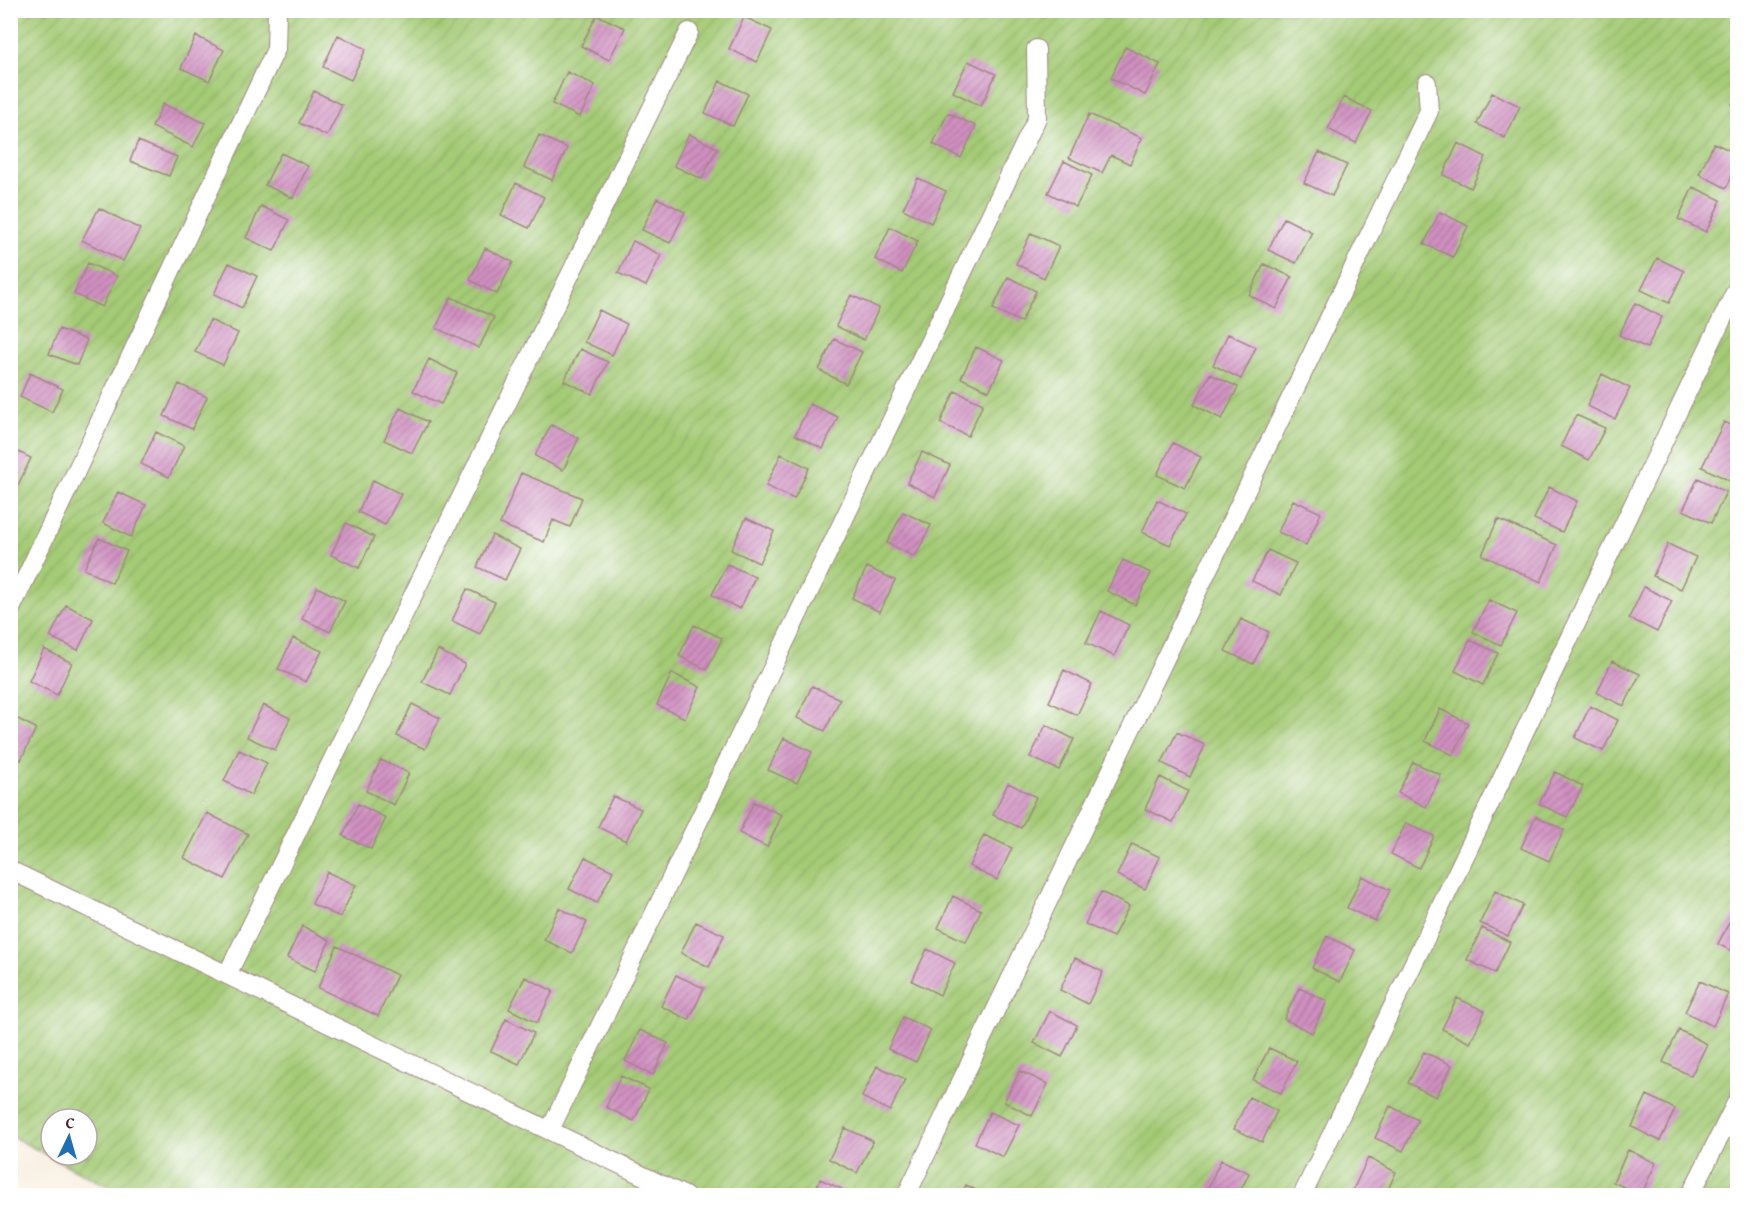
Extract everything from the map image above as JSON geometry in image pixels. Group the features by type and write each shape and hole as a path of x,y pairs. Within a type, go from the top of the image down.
{"lane":[{"path":"10,610 276,49 277,10"},
{"path":"227,975 689,32"},
{"path":"550,1130 1037,118 1036,48"},
{"path":"906,1196 1429,111 1427,83"},
{"path":"1302,1196 1737,286"},
{"path":"10,870 685,1196"},
{"path":"1690,1196 1737,1099"}],"green space":[{"path":"10,11 1737,11 1737,1195 126,1196 70,1167 99,1167 99,1107 39,1107 39,1151 11,1136"}],"building":[{"path":"597,15 625,28 609,60 581,46"},
{"path":"744,17 772,30 757,62 729,49"},
{"path":"338,35 366,49 351,80 323,67"},
{"path":"196,36 224,50 209,81 181,68"},
{"path":"1125,47 1160,64 1145,95 1111,78"},
{"path":"968,61 996,74 981,106 953,92"},
{"path":"567,72 595,85 580,117 552,104"},
{"path":"720,81 748,94 733,126 705,113"},
{"path":"314,91 342,105 327,136 299,123"},
{"path":"1738,92 1738,107 1732,104"},
{"path":"1492,93 1520,106 1505,138 1477,124"},
{"path":"1344,97 1372,111 1356,143 1328,129"},
{"path":"163,104 205,123 193,147 152,127"},
{"path":"948,113 976,126 961,158 933,144"},
{"path":"1089,114 1142,138 1130,164 1111,155 1102,173 1069,158"},
{"path":"689,134 717,148 702,179 674,166"},
{"path":"539,135 567,148 552,180 524,167"},
{"path":"138,141 177,157 169,176 130,161"},
{"path":"1458,143 1486,157 1471,188 1443,175"},
{"path":"1714,143 1738,154 1738,165 1726,188 1699,174"},
{"path":"1319,152 1347,165 1332,196 1304,183"},
{"path":"281,153 308,166 293,198 265,185"},
{"path":"1064,161 1092,175 1076,207 1048,193"},
{"path":"918,178 946,191 931,223 903,209"},
{"path":"516,183 544,197 529,228 501,215"},
{"path":"1693,187 1721,200 1706,232 1678,219"},
{"path":"657,198 685,212 670,243 642,230"},
{"path":"261,206 289,220 274,251 246,238"},
{"path":"99,208 140,229 123,261 82,240"},
{"path":"1440,212 1468,226 1453,257 1424,244"},
{"path":"1284,218 1312,232 1296,263 1268,250"},
{"path":"890,227 918,241 902,273 875,259"},
{"path":"1031,233 1059,246 1044,278 1016,264"},
{"path":"633,241 661,255 646,286 618,273"},
{"path":"485,248 513,262 497,294 470,280"},
{"path":"1657,258 1684,271 1669,303 1641,290"},
{"path":"88,263 117,276 102,307 74,294"},
{"path":"229,263 257,276 242,308 214,294"},
{"path":"1264,264 1292,277 1276,309 1249,295"},
{"path":"1008,277 1036,291 1021,322 993,309"},
{"path":"851,295 879,308 864,340 836,326"},
{"path":"451,297 494,317 479,348 436,328"},
{"path":"1635,303 1662,317 1647,348 1619,335"},
{"path":"599,310 627,324 612,355 584,342"},
{"path":"210,320 238,333 223,365 195,352"},
{"path":"59,329 87,340 77,365 49,354"},
{"path":"1228,334 1256,347 1241,379 1213,365"},
{"path":"834,339 862,352 846,384 819,370"},
{"path":"976,347 1004,360 989,391 961,378"},
{"path":"580,349 608,362 592,394 564,381"},
{"path":"429,359 457,373 441,404 413,391"},
{"path":"30,373 63,389 52,412 20,397"},
{"path":"1210,374 1238,387 1222,419 1194,405"},
{"path":"1602,374 1630,388 1615,419 1587,406"},
{"path":"179,384 207,397 192,429 164,416"},
{"path":"955,391 983,404 968,436 940,423"},
{"path":"810,404 838,417 823,449 795,435"},
{"path":"400,408 428,422 412,453 384,440"},
{"path":"1576,415 1605,428 1589,460 1561,446"},
{"path":"1724,422 1738,428 1738,485 1702,467"},
{"path":"551,425 579,438 563,470 535,456"},
{"path":"156,432 184,446 169,477 141,464"},
{"path":"1173,443 1201,457 1185,488 1157,475"},
{"path":"10,448 31,458 17,487 10,484"},
{"path":"922,452 950,465 935,497 907,483"},
{"path":"781,454 809,468 794,499 766,486"},
{"path":"521,473 582,498 570,527 553,520 544,542 500,524"},
{"path":"1698,478 1726,492 1711,523 1683,510"},
{"path":"373,480 401,494 385,525 358,512"},
{"path":"1549,487 1577,501 1562,532 1534,519"},
{"path":"118,492 146,505 131,537 103,523"},
{"path":"1157,500 1186,514 1170,545 1142,532"},
{"path":"1293,500 1321,513 1306,545 1278,532"},
{"path":"903,512 931,525 915,557 887,543"},
{"path":"746,518 774,531 759,563 731,550"},
{"path":"1498,519 1557,545 1541,582 1482,555"},
{"path":"346,523 374,537 359,568 331,555"},
{"path":"492,535 520,549 505,580 477,567"},
{"path":"99,538 127,551 112,583 84,569"},
{"path":"1668,544 1696,557 1681,589 1653,576"},
{"path":"1268,550 1296,563 1281,595 1252,581"},
{"path":"1123,560 1151,573 1135,605 1107,591"},
{"path":"727,564 755,577 740,609 712,595"},
{"path":"867,567 895,580 880,612 852,598"},
{"path":"317,587 345,601 330,632 302,619"},
{"path":"1644,587 1672,601 1657,632 1629,618"},
{"path":"467,589 495,602 480,634 452,621"},
{"path":"1489,600 1517,613 1501,645 1473,632"},
{"path":"66,605 93,619 78,650 50,637"},
{"path":"1101,611 1129,625 1114,656 1086,643"},
{"path":"1241,619 1269,632 1253,664 1225,651"},
{"path":"694,625 722,638 707,670 679,656"},
{"path":"293,638 322,651 306,682 278,669"},
{"path":"1470,640 1498,653 1483,685 1455,671"},
{"path":"44,649 72,663 57,695 29,681"},
{"path":"438,650 465,664 450,695 422,682"},
{"path":"1612,661 1640,674 1624,706 1597,693"},
{"path":"1064,670 1092,684 1077,715 1049,702"},
{"path":"672,673 700,687 685,718 657,705"},
{"path":"812,686 840,699 825,731 797,718"},
{"path":"412,704 440,718 425,749 397,736"},
{"path":"263,705 290,718 275,750 247,737"},
{"path":"1590,706 1618,720 1603,751 1575,738"},
{"path":"1440,709 1468,723 1453,755 1425,741"},
{"path":"10,715 36,728 21,760 10,755"},
{"path":"1046,725 1074,739 1059,770 1030,757"},
{"path":"1177,732 1205,745 1190,777 1162,763"},
{"path":"784,738 812,752 797,783 768,770"},
{"path":"239,750 267,763 251,795 224,781"},
{"path":"381,760 409,773 394,805 366,791"},
{"path":"1413,762 1441,775 1426,807 1398,793"},
{"path":"1555,772 1583,786 1567,817 1539,804"},
{"path":"1160,777 1188,791 1173,822 1145,809"},
{"path":"1008,783 1036,797 1021,828 993,815"},
{"path":"613,796 641,809 626,841 598,827"},
{"path":"754,802 782,815 767,847 739,833"},
{"path":"358,804 386,818 371,849 343,836"},
{"path":"207,813 248,834 225,879 184,858"},
{"path":"1536,816 1564,830 1549,861 1521,848"},
{"path":"1406,823 1434,836 1419,868 1391,854"},
{"path":"984,835 1012,848 997,880 969,866"},
{"path":"1132,844 1160,857 1145,889 1117,875"},
{"path":"585,857 613,871 597,903 569,889"},
{"path":"327,872 356,885 340,917 312,904"},
{"path":"1362,876 1390,890 1375,921 1347,908"},
{"path":"1495,891 1523,905 1508,936 1480,923"},
{"path":"1101,892 1129,906 1113,937 1085,924"},
{"path":"953,896 981,910 966,942 938,928"},
{"path":"559,908 587,922 572,953 544,940"},
{"path":"1734,913 1738,915 1738,954 1718,944"},
{"path":"696,922 724,935 709,967 681,953"},
{"path":"302,926 330,940 315,971 287,958"},
{"path":"1482,928 1510,942 1495,973 1467,960"},
{"path":"1327,936 1355,950 1340,982 1312,968"},
{"path":"337,946 397,975 378,1016 318,988"},
{"path":"927,949 955,963 940,995 912,981"},
{"path":"1075,958 1103,972 1088,1004 1060,990"},
{"path":"676,975 704,988 689,1020 661,1006"},
{"path":"525,977 553,991 537,1023 509,1009"},
{"path":"1700,981 1728,994 1713,1026 1685,1012"},
{"path":"1299,988 1327,1001 1312,1033 1284,1019"},
{"path":"1457,998 1485,1011 1470,1043 1442,1029"},
{"path":"1050,1011 1077,1025 1062,1057 1034,1043"},
{"path":"903,1017 931,1030 916,1062 888,1049"},
{"path":"506,1019 534,1033 519,1064 491,1051"},
{"path":"640,1030 668,1043 653,1075 625,1061"},
{"path":"1679,1030 1707,1044 1691,1076 1663,1062"},
{"path":"1269,1048 1297,1061 1281,1093 1253,1080"},
{"path":"1424,1052 1452,1065 1436,1097 1408,1083"},
{"path":"877,1066 905,1079 890,1111 862,1097"},
{"path":"1020,1071 1048,1084 1032,1116 1004,1102"},
{"path":"621,1076 649,1089 634,1121 606,1107"},
{"path":"1647,1095 1675,1109 1660,1141 1632,1127"},
{"path":"1249,1097 1277,1111 1262,1142 1234,1129"},
{"path":"1390,1106 1418,1120 1403,1151 1375,1138"},
{"path":"990,1112 1019,1125 1003,1157 975,1143"},
{"path":"845,1128 873,1141 857,1173 829,1159"},
{"path":"1628,1150 1656,1163 1641,1195 1613,1182"},
{"path":"1368,1158 1396,1172 1385,1196 1365,1196 1353,1190"},
{"path":"1221,1160 1249,1173 1238,1196 1214,1196 1206,1192"},
{"path":"820,1179 848,1192 846,1196 812,1196"},
{"path":"966,1185 988,1196 961,1196"}]}
